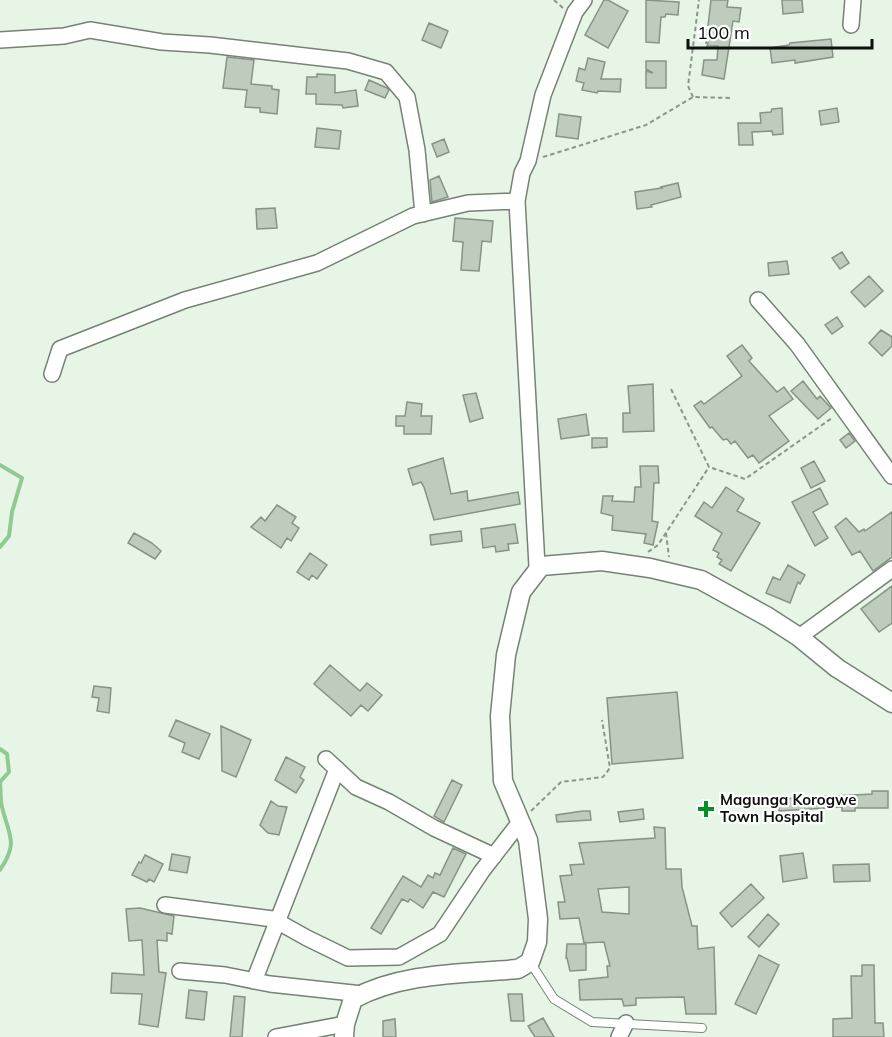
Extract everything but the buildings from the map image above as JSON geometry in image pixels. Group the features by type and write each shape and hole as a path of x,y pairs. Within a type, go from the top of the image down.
{"street":[{"path":"584,0 575,12 543,95 528,162 522,172 516,201 537,566 602,561 701,580 768,617 799,637 837,668 892,703"},
{"path":"851,25 853,0"},
{"path":"0,40 64,36 90,30 162,42 220,46 348,61 386,72 407,97 417,150 423,214"},
{"path":"52,374 60,349 185,300 316,263 413,216 468,203 516,201"},
{"path":"758,300 797,344 892,476"},
{"path":"276,1037 344,1030 353,999 376,987 422,977 518,969 530,962 537,942 538,919 528,840 503,781 500,716 506,654 521,592 541,566"},
{"path":"799,637 892,569"},
{"path":"254,981 331,764 356,787 494,856"},
{"path":"165,904 273,919 348,958 399,957 440,934 520,822"},
{"path":"180,971 363,994"}],"lane":[{"path":"530,962 554,999 592,1022 622,1030 702,1029"}],"path":[{"path":"693,97 688,86 699,0"},
{"path":"528,162 646,126 693,97 731,98"},
{"path":"670,389 709,467 745,479 845,410"},
{"path":"648,552 658,545 709,467"},
{"path":"666,533 671,573"},
{"path":"520,822 561,782 603,777 610,768 602,720"}],"waterway":[{"path":"0,465 22,478 12,512 9,536 0,547"},
{"path":"0,749 7,754 9,772 0,782 1,804 11,839 9,852 0,870"}],"place":[{"name":"Magunga Korogwe Town Hospital","path":"706,809"}]}
